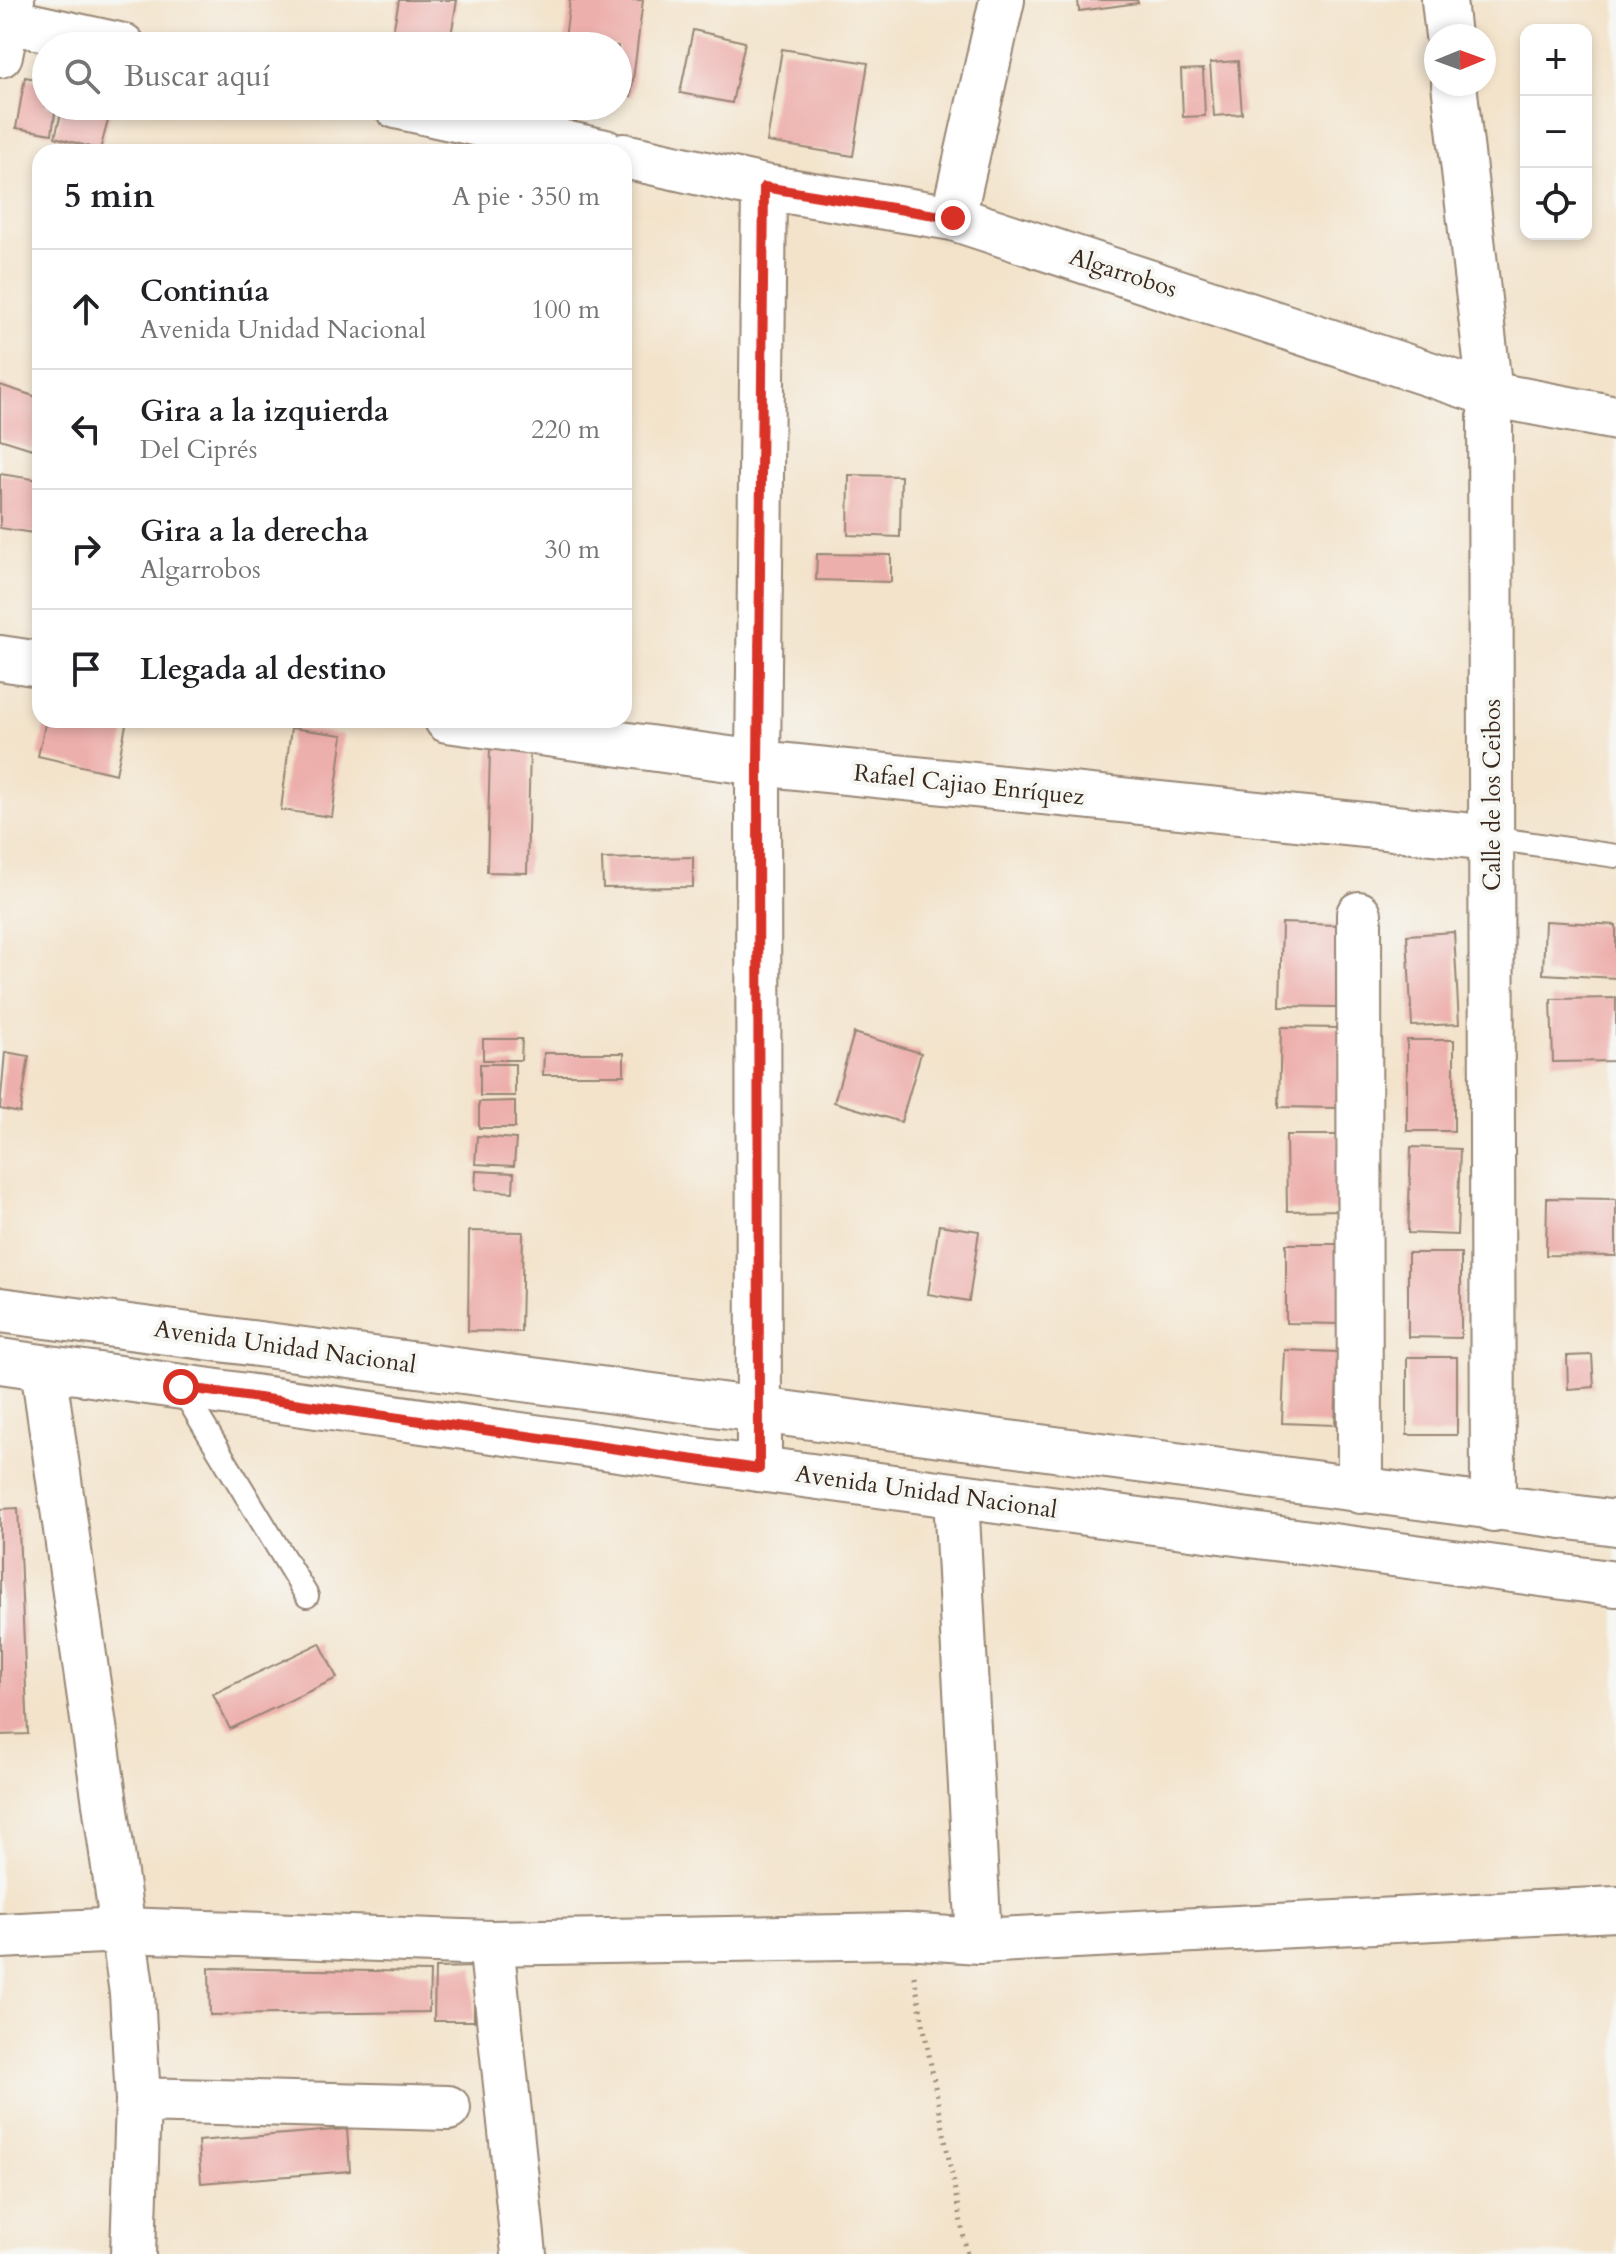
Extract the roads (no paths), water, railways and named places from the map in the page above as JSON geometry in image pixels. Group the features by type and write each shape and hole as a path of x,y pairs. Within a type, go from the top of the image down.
{"street":[{"path":"953,218 1002,0"},
{"path":"1444,0 1447,24"},
{"path":"5,24 48,32"},
{"name":"Calle de los Ceibos","path":"1455,96 1490,394 1493,1509"},
{"path":"460,120 569,144"},
{"name":"Algarrobos","path":"632,158 764,187 953,218 1490,394 1616,418"},
{"path":"759,1469 758,763 764,187"},
{"path":"0,658 32,663"},
{"name":"Rafael Cajiao Enríquez","path":"505,728 758,763 1492,838"},
{"path":"1359,914 1360,1491"},
{"name":"Avenida Unidad Nacional","path":"0,1310 1616,1523"},
{"name":"Avenida Unidad Nacional","path":"0,1361 759,1469 1616,1584"},
{"path":"43,1368 132,1993 138,2100 133,2254"},
{"path":"956,1496 979,1941"},
{"path":"0,1936 122,1930 491,1943 906,1936 979,1941 1616,1909"},
{"path":"491,1943 524,2254"},
{"path":"138,2100 448,2108"}],"lane":[{"path":"1492,838 1616,856"},
{"path":"181,1387 307,1596"}]}
